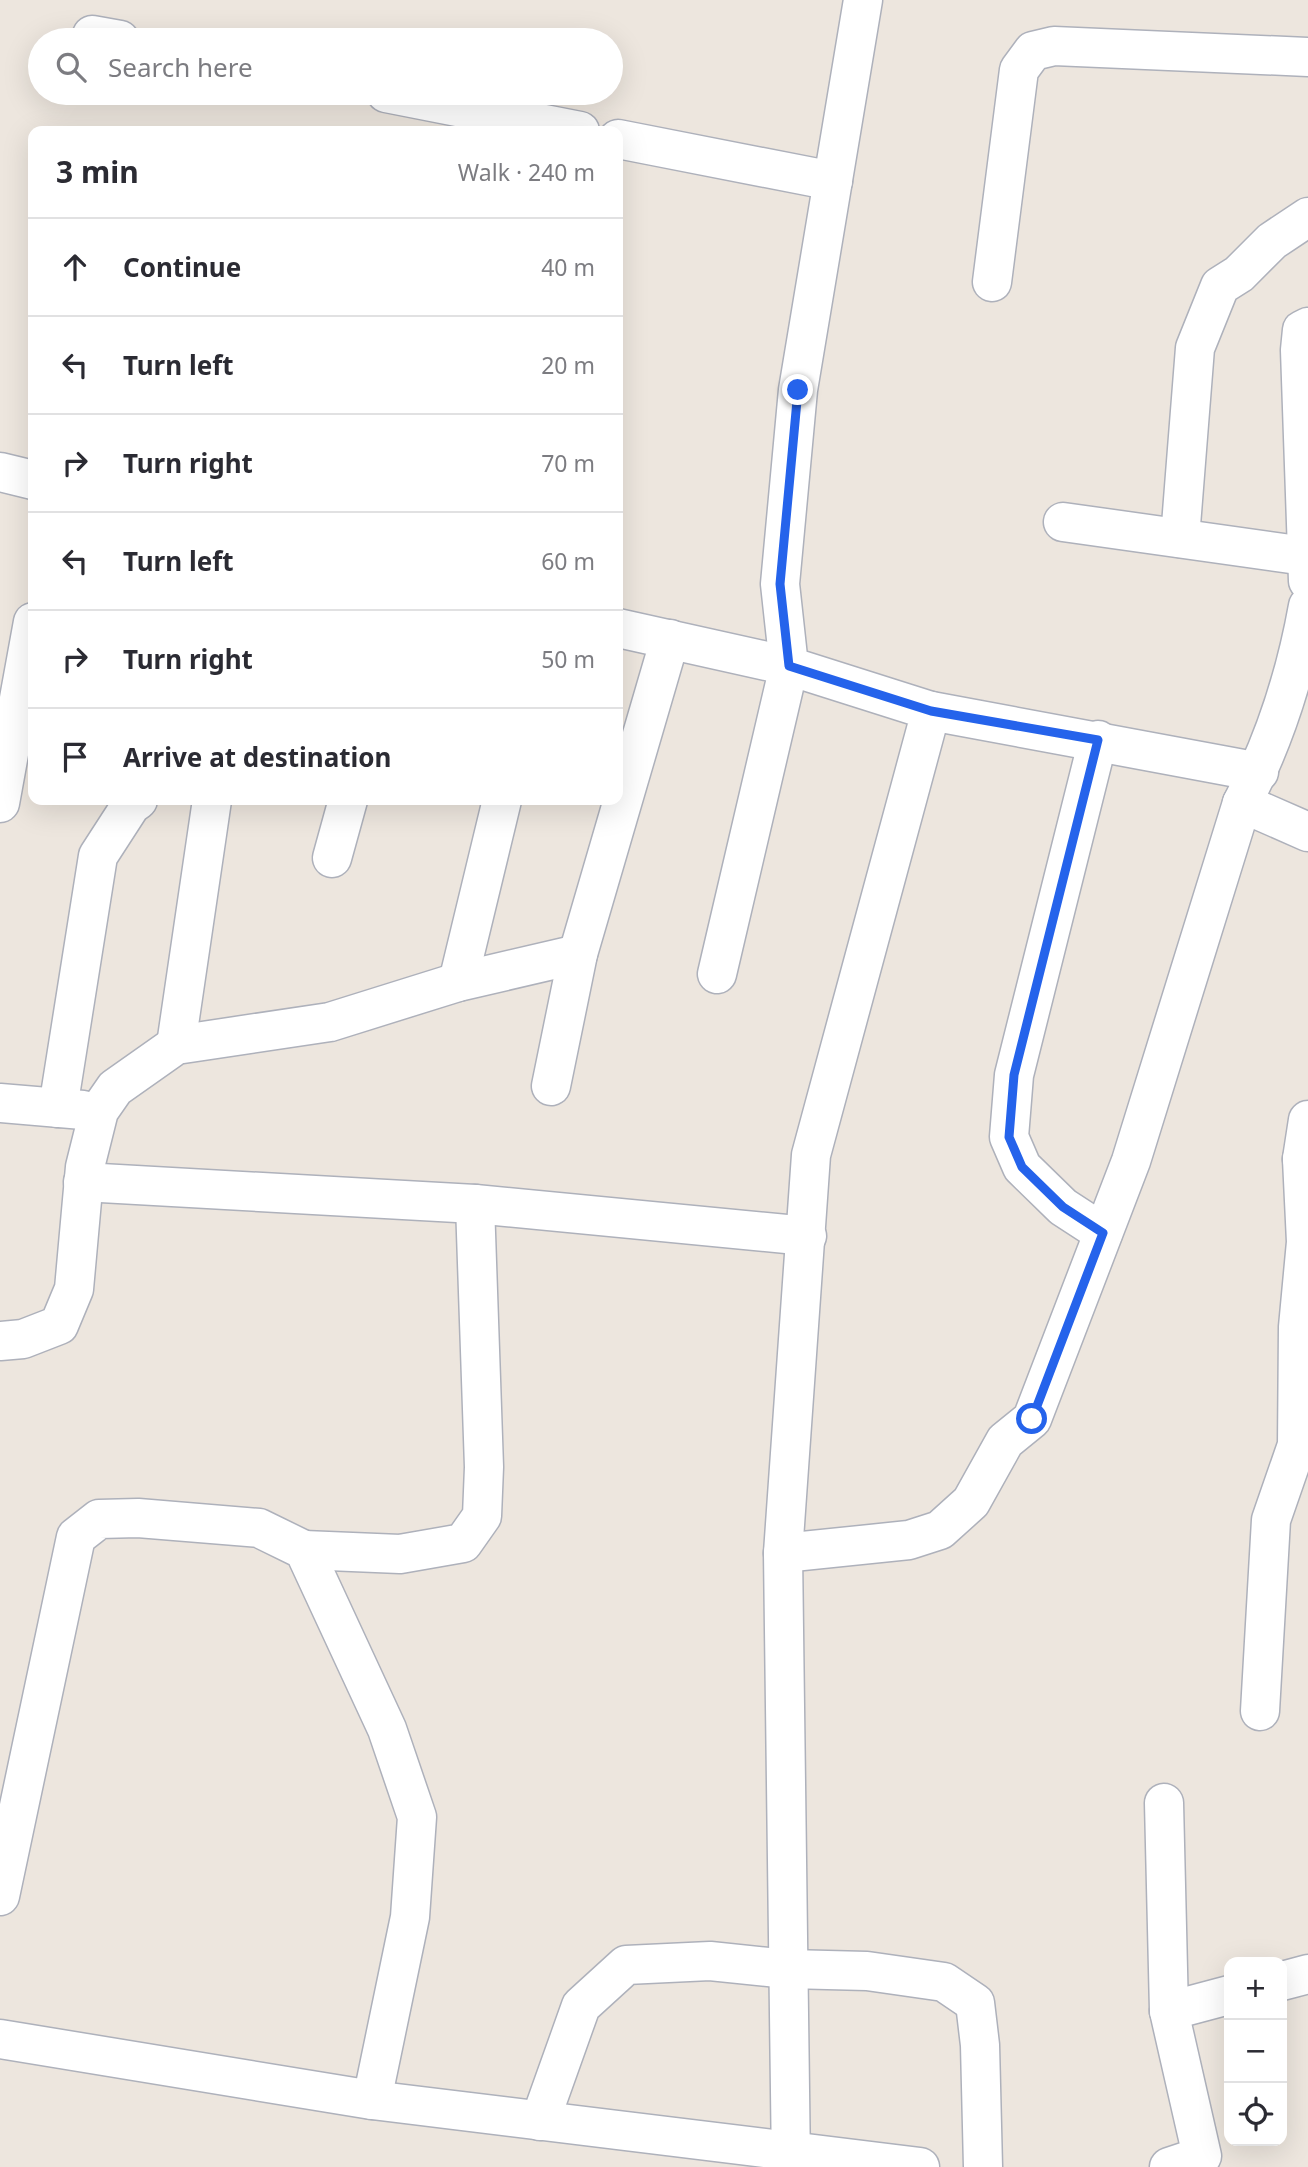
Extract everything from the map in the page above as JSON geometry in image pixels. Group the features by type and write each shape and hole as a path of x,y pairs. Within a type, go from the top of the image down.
{"street":[{"path":"717,974 789,666 780,584 798,390 863,0"},
{"path":"992,282 1019,70 1033,51 1054,46 1308,57"},
{"path":"447,105 554,126"},
{"path":"623,144 833,181"},
{"path":"1180,538 1195,348 1220,286 1239,274 1272,241 1308,217"},
{"path":"1063,522 1180,538 1306,568 1300,350 1302,330 1308,327"},
{"path":"0,472 28,479"},
{"path":"783,1553 909,1540 940,1530 971,1502 1004,1441 1032,1419 1131,1161 1250,788 1300,653 1308,606"},
{"path":"623,629 789,666 931,711 1098,740 1250,788 1308,832"},
{"path":"0,803 10,698 28,639"},
{"path":"623,800 670,639"},
{"path":"791,2160 783,1553 811,1155 931,711"},
{"path":"1098,740 1014,1075 1009,1137 1022,1167 1063,1207 1103,1233"},
{"path":"58,1108 98,856 131,805"},
{"path":"176,1045 211,805"},
{"path":"332,858 347,805"},
{"path":"458,982 501,805"},
{"path":"551,1086 578,954 622,805"},
{"path":"0,1341 23,1339 59,1325 74,1290 83,1182 99,1111 115,1088 176,1045 330,1022 458,982 578,954"},
{"path":"0,1103 99,1111"},
{"path":"1260,1711 1271,1520 1297,1445 1298,1327 1306,1242 1305,1160 1308,1120"},
{"path":"83,1182 475,1204 807,1236"},
{"path":"0,1896 76,1537 99,1519 138,1518 259,1528 304,1550 400,1554 463,1543 482,1517 484,1467 475,1204"},
{"path":"304,1550 387,1729 417,1817 410,1917 372,2100"},
{"path":"1164,1803 1169,2011 1202,2156 1169,2167"},
{"path":"540,2121 581,2006 626,1965 710,1961 788,1969 867,1971 944,1982 975,2003 980,2045 983,2167"},
{"path":"1287,1980 1308,1974"},
{"path":"1169,2011 1224,1996"},
{"path":"0,2039 372,2100 540,2121 791,2160 920,2167"}],"route":[{"path":"798,390 780,584 789,666 931,711 974,721 1098,740 1014,1075 1009,1137 1022,1167 1063,1207 1103,1233 1032,1419"}]}
